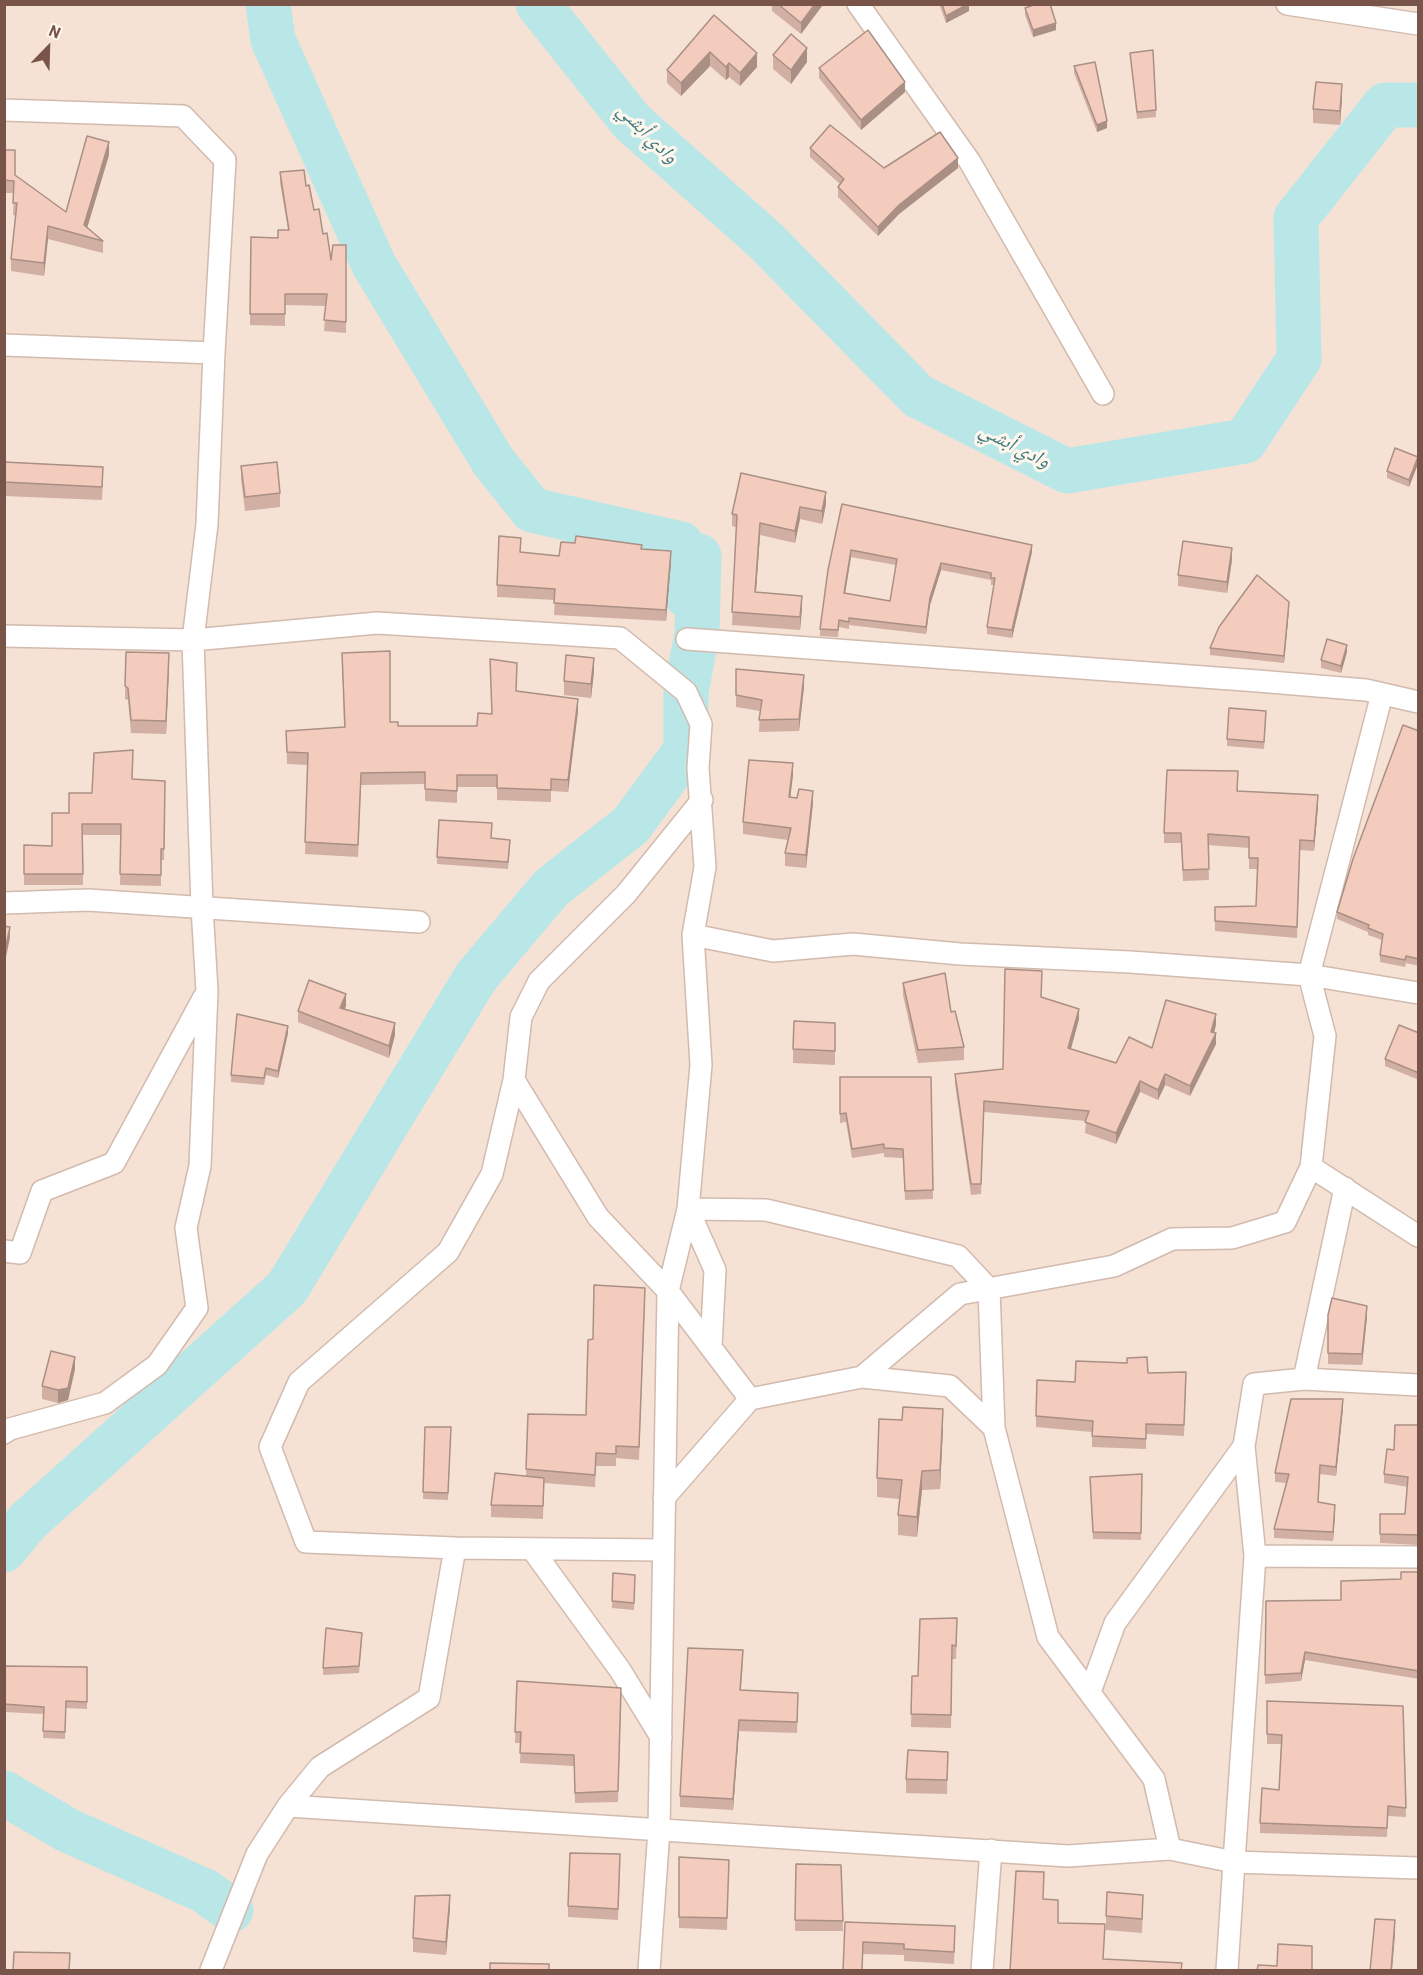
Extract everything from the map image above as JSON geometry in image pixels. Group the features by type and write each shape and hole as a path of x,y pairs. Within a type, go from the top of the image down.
{"street":[{"path":"858,4 970,162 1102,394"},
{"path":"1287,4 1419,24"},
{"path":"4,110 183,117 225,160 207,524 193,640 207,991 200,1166 186,1228 197,1308 157,1365 105,1403 10,1429 4,1433"},
{"path":"4,345 214,353"},
{"path":"4,636 193,640 377,623 620,638 686,692 701,724 698,768 705,867 693,935 701,1065 688,1209 668,1291 659,1830 649,1971"},
{"path":"687,639 1258,681 1382,694 1419,702"},
{"path":"862,1377 960,1294 1114,1266 1172,1239 1232,1238 1286,1222 1311,1167 1325,1036 1309,975 1382,694"},
{"path":"663,1550 454,1548 306,1542 270,1447 299,1382 448,1252 492,1174 514,1080 521,1017 539,981 626,894 702,800"},
{"path":"4,903 88,900 418,922"},
{"path":"693,935 773,951 853,944 960,954 1130,962 1309,975 1419,993"},
{"path":"4,1251 20,1253 42,1191 114,1163 207,991"},
{"path":"514,1080 598,1216 668,1291 750,1399"},
{"path":"1311,1167 1419,1236"},
{"path":"1304,1379 1345,1188"},
{"path":"688,1209 766,1210 958,1256 989,1289 994,1428 1048,1637 1154,1779 1170,1849"},
{"path":"688,1209 715,1270 711,1347"},
{"path":"664,1498 750,1399 862,1377 950,1386 994,1428"},
{"path":"1227,1971 1255,1556 1244,1446 1254,1384 1304,1379 1419,1385"},
{"path":"1090,1692 1115,1623 1244,1446"},
{"path":"211,1971 257,1854 288,1806 320,1767 429,1698 454,1548"},
{"path":"532,1549 620,1670 661,1737"},
{"path":"1255,1556 1419,1557"},
{"path":"288,1806 1068,1856 1170,1849 1234,1862 1419,1868"},
{"path":"981,1971 991,1850"}],"shaded area":[{"path":"5,5 1418,5 1418,1970 5,1970"}],"building":[{"path":"778,4 815,4 801,23"},
{"path":"942,4 968,4 946,16"},
{"path":"1036,4 1050,4 1056,23 1033,30 1025,8"},
{"path":"714,15 757,53 740,73 729,63 726,67 710,52 681,83 667,70"},
{"path":"868,30 905,82 861,120 819,68"},
{"path":"791,34 807,48 791,70 773,55"},
{"path":"1153,50 1156,110 1137,112 1130,53"},
{"path":"1095,62 1107,121 1097,125 1074,66"},
{"path":"1316,82 1342,84 1340,111 1313,109"},
{"path":"830,125 884,168 940,132 958,158 899,205 878,227 838,187 844,179 810,148"},
{"path":"87,136 109,142 84,225 103,241 48,226 44,263 11,259 17,203 13,203 14,181 4,180 4,150 15,150 15,175 66,212"},
{"path":"304,170 306,186 309,185 314,210 319,209 323,234 327,233 331,260 333,245 346,245 346,322 324,320 327,294 285,294 285,314 250,314 251,237 278,238 278,230 289,230 280,172"},
{"path":"1395,448 1418,457 1409,480 1387,471"},
{"path":"4,462 103,467 102,487 4,482"},
{"path":"277,462 280,493 245,497 241,466"},
{"path":"741,473 826,492 822,511 800,507 795,531 760,523 755,592 802,596 800,617 732,612 737,515 732,514"},
{"path":"842,504 1032,545 1012,630 987,627 995,578 991,578 991,573 941,563 930,598 926,627 849,618 849,622 839,620 838,630 820,629 828,570","holes":["851,550 897,559 890,601 844,593"]},
{"path":"499,536 521,538 520,552 559,556 561,542 575,543 576,536 642,545 641,549 671,551 666,610 554,603 555,589 497,585"},
{"path":"1183,541 1232,548 1227,582 1178,575"},
{"path":"1257,575 1289,602 1284,656 1210,648 1219,627"},
{"path":"1327,639 1347,645 1341,666 1321,660"},
{"path":"390,651 390,722 398,722 398,726 477,726 478,713 492,714 490,659 517,663 516,691 578,699 568,780 551,779 551,790 497,788 497,775 457,775 457,791 425,789 425,772 361,773 358,845 305,842 308,753 287,752 286,731 345,727 342,653"},
{"path":"126,652 169,653 166,721 131,720 128,688 125,686"},
{"path":"566,655 594,658 591,684 564,681"},
{"path":"736,669 804,675 799,719 759,720 762,700 736,695"},
{"path":"1229,708 1266,711 1264,742 1227,739"},
{"path":"1403,725 1419,731 1419,959 1406,956 1405,960 1380,955 1383,934 1368,928 1369,925 1337,912 1353,859"},
{"path":"133,750 132,779 165,781 164,849 161,849 161,875 120,874 121,824 82,824 83,874 24,874 24,845 52,846 52,813 69,813 69,793 92,793 94,753"},
{"path":"749,760 793,763 789,797 797,798 799,789 813,791 806,855 785,853 791,828 743,822"},
{"path":"1167,770 1238,771 1237,791 1318,795 1314,841 1300,840 1297,927 1215,921 1215,907 1256,906 1258,858 1249,858 1249,837 1208,834 1209,869 1183,870 1181,833 1164,833"},
{"path":"439,820 492,823 491,838 510,840 508,862 437,857"},
{"path":"4,926 10,927 4,955"},
{"path":"1005,969 1042,971 1041,997 1079,1009 1068,1048 1116,1063 1129,1037 1152,1048 1166,1000 1216,1014 1211,1032 1216,1033 1190,1086 1165,1074 1158,1090 1140,1081 1116,1133 1085,1122 1089,1111 984,1101 981,1184 971,1184 955,1074 1003,1069"},
{"path":"945,973 951,1012 955,1011 964,1047 918,1050 903,983"},
{"path":"309,980 346,994 340,1008 395,1023 389,1046 298,1011"},
{"path":"237,1014 288,1026 278,1071 266,1068 264,1078 231,1075"},
{"path":"794,1021 835,1023 835,1051 793,1049"},
{"path":"1399,1025 1419,1033 1419,1073 1385,1059"},
{"path":"840,1077 931,1077 933,1190 905,1191 903,1149 884,1148 884,1144 852,1149 846,1113 840,1114"},
{"path":"594,1285 645,1288 639,1447 616,1446 616,1454 596,1453 595,1475 526,1469 528,1414 586,1415 588,1340 593,1339"},
{"path":"1332,1298 1367,1306 1362,1354 1328,1353 1328,1315"},
{"path":"51,1351 75,1357 68,1388 58,1390 42,1386"},
{"path":"1147,1357 1148,1373 1186,1372 1184,1425 1146,1424 1146,1439 1092,1436 1093,1421 1036,1416 1037,1380 1075,1382 1076,1361 1127,1363 1127,1358"},
{"path":"1291,1399 1343,1399 1336,1467 1320,1465 1318,1502 1335,1505 1333,1532 1274,1529 1289,1474 1275,1473"},
{"path":"903,1407 943,1409 940,1470 922,1471 917,1517 898,1515 902,1480 877,1478 879,1419 902,1420"},
{"path":"1395,1425 1419,1425 1419,1535 1380,1534 1380,1514 1405,1514 1408,1477 1384,1474 1387,1449 1394,1450"},
{"path":"425,1427 451,1427 448,1493 423,1492"},
{"path":"495,1473 544,1478 543,1506 491,1505"},
{"path":"1142,1474 1141,1533 1093,1532 1090,1477"},
{"path":"1401,1572 1419,1572 1419,1671 1305,1652 1301,1673 1265,1675 1266,1601 1341,1600 1341,1581 1401,1579"},
{"path":"613,1573 635,1575 634,1603 612,1601"},
{"path":"957,1618 956,1646 952,1645 951,1715 911,1714 912,1676 918,1676 920,1619"},
{"path":"326,1628 362,1633 359,1666 323,1668"},
{"path":"688,1648 743,1650 740,1690 798,1693 797,1722 739,1720 733,1799 680,1796"},
{"path":"4,1666 87,1667 87,1702 66,1701 65,1732 43,1731 44,1707 4,1704"},
{"path":"517,1681 621,1688 618,1791 575,1793 574,1755 520,1753 521,1732 515,1732"},
{"path":"1267,1701 1403,1706 1406,1808 1388,1806 1387,1828 1260,1823 1262,1788 1279,1790 1282,1735 1267,1734"},
{"path":"908,1750 948,1752 947,1780 906,1779"},
{"path":"570,1853 620,1854 618,1909 568,1906"},
{"path":"679,1857 729,1860 727,1918 679,1917"},
{"path":"796,1864 841,1865 843,1921 795,1920"},
{"path":"1016,1871 1044,1872 1043,1899 1058,1900 1058,1923 1105,1924 1103,1959 1182,1963 1181,1971 1010,1971"},
{"path":"1107,1892 1143,1895 1142,1919 1106,1916"},
{"path":"450,1895 446,1942 413,1938 415,1896"},
{"path":"1375,1919 1395,1920 1391,1971 1370,1971"},
{"path":"845,1922 955,1926 954,1952 904,1949 904,1944 863,1942 862,1971 843,1971"},
{"path":"1278,1944 1312,1946 1312,1971 1257,1971 1258,1965 1277,1966"},
{"path":"14,1952 70,1953 69,1971 13,1971"},
{"path":"490,1963 549,1964 549,1971 490,1971"}],"waterway":[{"path":"268,4 273,40 374,265 493,461 532,510 681,544 686,595"},
{"name":"وادي أبشي","path":"538,4 632,122 766,241 918,396 1067,471 1245,441 1299,359 1296,218 1385,105 1418,105"},
{"path":"4,1550 28,1521 287,1288 476,977 551,888 631,825 686,750 686,692 697,633 699,556"},
{"path":"4,1793 67,1830 205,1891 231,1910"}]}
